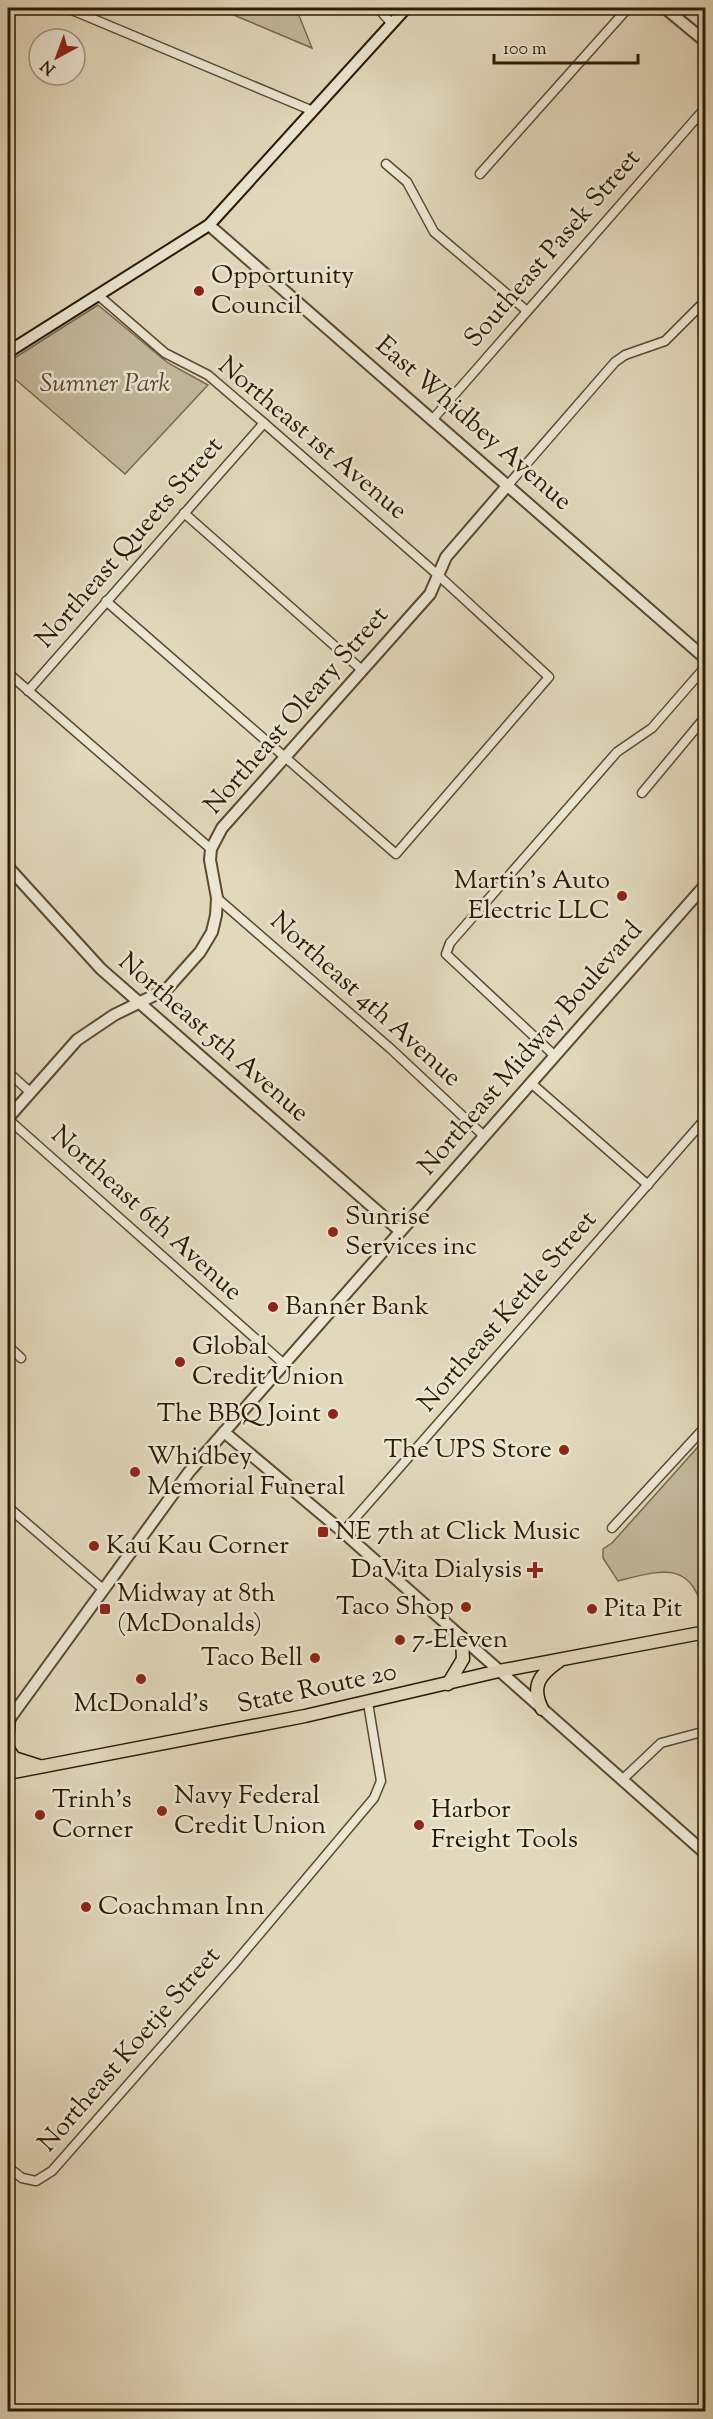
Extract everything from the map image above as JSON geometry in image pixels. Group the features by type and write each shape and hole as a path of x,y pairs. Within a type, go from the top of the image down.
{"main road":[{"name":"State Route 20","path":"8,1773 368,1703 499,1671 705,1632"},
{"path":"448,1684 463,1659 462,1638"},
{"path":"542,1709 535,1690 537,1684 552,1666 562,1659"},
{"path":"8,1749 14,1758 40,1766"}],"street":[{"path":"67,8 313,111"},
{"path":"378,8 392,24"},
{"path":"8,352 209,225 406,8"},
{"path":"480,174 628,8"},
{"path":"665,8 705,42"},
{"name":"Southeast Pasek Street","path":"433,418 705,107"},
{"path":"386,164 407,182 434,232 527,311"},
{"name":"East Whidbey Avenue","path":"209,225 433,418 705,659"},
{"name":"Northeast 1st Avenue","path":"98,295 165,353 208,375 438,575 549,677 396,854 284,758"},
{"path":"508,485 615,362 665,341 705,300"},
{"name":"Northeast Queets Street","path":"28,691 264,423"},
{"name":"Northeast Oleary Street","path":"8,1119 77,1040 114,1015 167,990 207,943 212,932 217,898 210,860 211,849 222,828 430,594 446,557 508,485"},
{"path":"184,513 362,670"},
{"path":"106,602 284,758"},
{"path":"555,1056 446,954 450,943 617,752 652,728 705,666"},
{"path":"8,673 211,849"},
{"path":"642,793 705,716"},
{"name":"Northeast 5th Avenue","path":"8,867 101,969 400,1231"},
{"name":"Northeast Midway Boulevard","path":"8,1723 189,1472 705,884"},
{"name":"Northeast 4th Avenue","path":"217,898 391,1049 484,1136"},
{"path":"8,1072 30,1092"},
{"path":"531,1083 648,1185"},
{"name":"Northeast Kettle Street","path":"343,1532 705,1118"},
{"name":"Northeast 6th Avenue","path":"8,1119 284,1364"},
{"path":"8,1346 21,1358"},
{"path":"612,1528 705,1425"},
{"path":"224,1432 343,1532 705,1854"},
{"path":"8,1507 104,1590"},
{"name":"Northeast Koetje Street","path":"8,2167 21,2178 36,2181 52,2171 235,1963 374,1798 381,1781 368,1703"},
{"path":"622,1780 661,1743 705,1731"}],"green space":[{"path":"217,8 296,8 312,48"},
{"name":"Sumner Park","path":"98,305 168,363 208,385 125,474 8,373 8,362"},
{"path":"705,1439 705,1618 693,1586 684,1578 674,1573 663,1572 618,1581 603,1558 603,1549 612,1543"}],"place":[{"name":"Opportunity Council","path":"199,291"},
{"name":"Martin's Auto Electric LLC","path":"622,896"},
{"name":"Sunrise Services inc","path":"333,1232"},
{"name":"Banner Bank","path":"273,1307"},
{"name":"Global Credit Union","path":"180,1362"},
{"name":"The BBQ Joint","path":"333,1414"},
{"name":"The UPS Store","path":"564,1450"},
{"name":"Whidbey Memorial Funeral","path":"135,1472"},
{"name":"NE 7th at Click Music","path":"323,1532"},
{"name":"Kau Kau Corner","path":"94,1546"},
{"name":"DaVita Dialysis","path":"535,1570"},
{"name":"Taco Shop","path":"466,1607"},
{"name":"Midway at 8th (McDonalds)","path":"105,1609"},
{"name":"Pita Pit","path":"592,1609"},
{"name":"7-Eleven","path":"400,1640"},
{"name":"Taco Bell","path":"315,1658"},
{"name":"McDonald's","path":"141,1679"},
{"name":"Navy Federal Credit Union","path":"162,1811"},
{"name":"Trinh's Corner","path":"40,1815"},
{"name":"Harbor Freight Tools","path":"419,1825"},
{"name":"Coachman Inn","path":"86,1907"}]}
